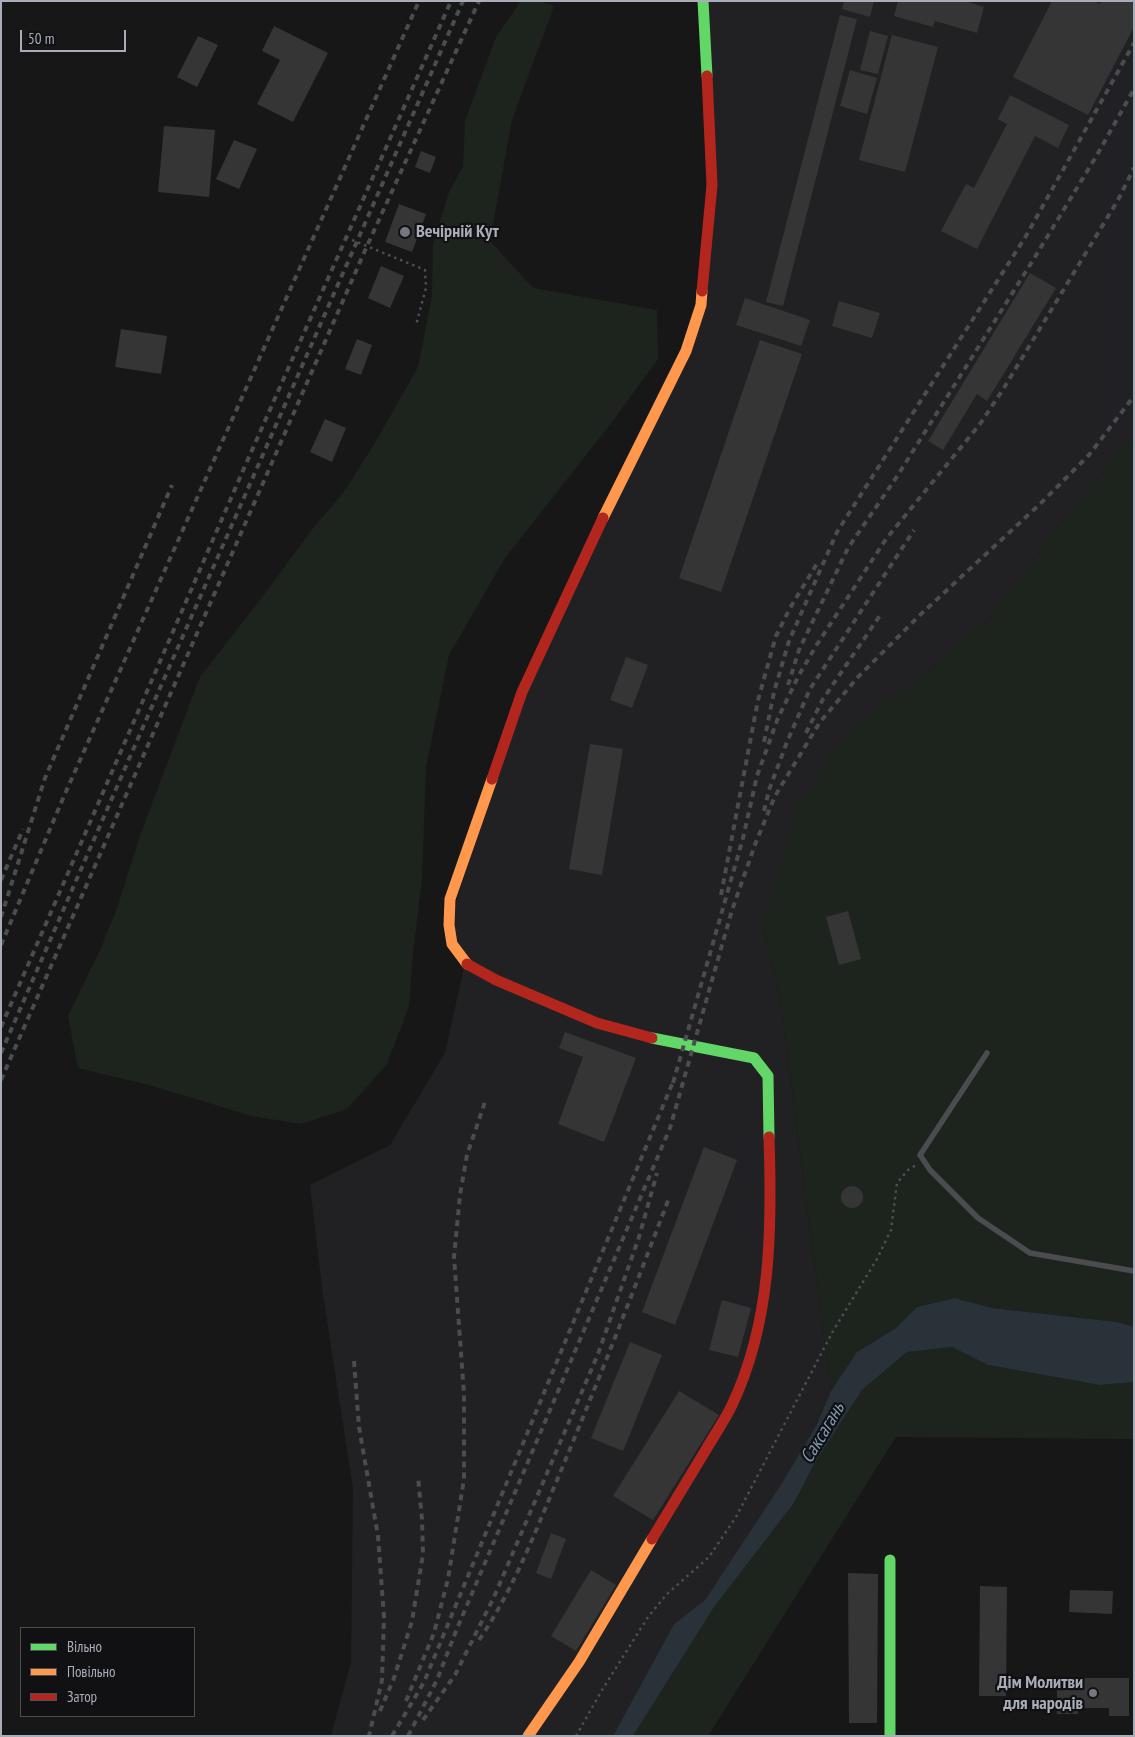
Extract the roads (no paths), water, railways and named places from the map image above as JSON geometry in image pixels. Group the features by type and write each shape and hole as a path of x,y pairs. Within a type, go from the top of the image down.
{"street":[{"path":"528,1736 579,1662 732,1406 748,1367 760,1320 765,1279 769,1229 768,1076 754,1058 639,1036 597,1023 496,980 465,963 452,944 449,925 450,899 522,692 597,530 686,351 701,305 712,185 702,1"},
{"path":"890,1560 890,1736"}],"lane":[{"path":"987,1053 920,1155 930,1170 978,1218 1030,1253 1134,1271"}],"water":[{"name":"Саксагань","path":"955,1298 992,1308 1117,1322 1134,1327 1134,1382 1100,1385 988,1365 952,1347 907,1352 862,1390 814,1464 794,1503 714,1607 633,1736 613,1736 674,1624 705,1600 782,1483 816,1426 831,1391 857,1352 896,1328 917,1307"}],"railway":[{"path":"1,945 64,796 419,1"},
{"path":"1,1027 245,466 451,1"},
{"path":"1,1053 463,1"},
{"path":"1,1080 367,246 479,1"},
{"path":"764,742 774,692 789,641 837,532 1026,236 1134,43"},
{"path":"788,685 799,650 848,548 896,478 1035,257 1097,155 1134,89"},
{"path":"673,1083 743,838 757,776 778,718 799,675 886,539 980,424 1002,391 1118,200 1134,168"},
{"path":"408,1736 437,1680 456,1631 670,1128 732,910 756,842 775,796 820,722 858,677 920,615 1039,505 1089,455 1134,396"},
{"path":"1,917 45,778 172,485"},
{"path":"764,811 769,790 787,742 810,689 914,530"},
{"path":"721,895 758,700 776,636 790,608 818,562"},
{"path":"806,733 823,699 881,614"},
{"path":"1,880 23,829"},
{"path":"392,1736 424,1682 675,1077"},
{"path":"406,1701 434,1633 448,1579 464,1479 464,1394 454,1257 460,1195 467,1155 485,1102"},
{"path":"423,1720 455,1675 494,1597 598,1354 639,1237 657,1173"},
{"path":"479,1640 492,1621 514,1580 533,1537 602,1370 669,1198"},
{"path":"354,1361 359,1427 378,1536 384,1617 382,1680 369,1736"},
{"path":"380,1711 394,1678 412,1621 423,1554 418,1477"}],"place":[{"name":"Вечірній Кут","path":"405,232"},
{"name":"Дім Молитви для народів","path":"1093,1693"}]}
